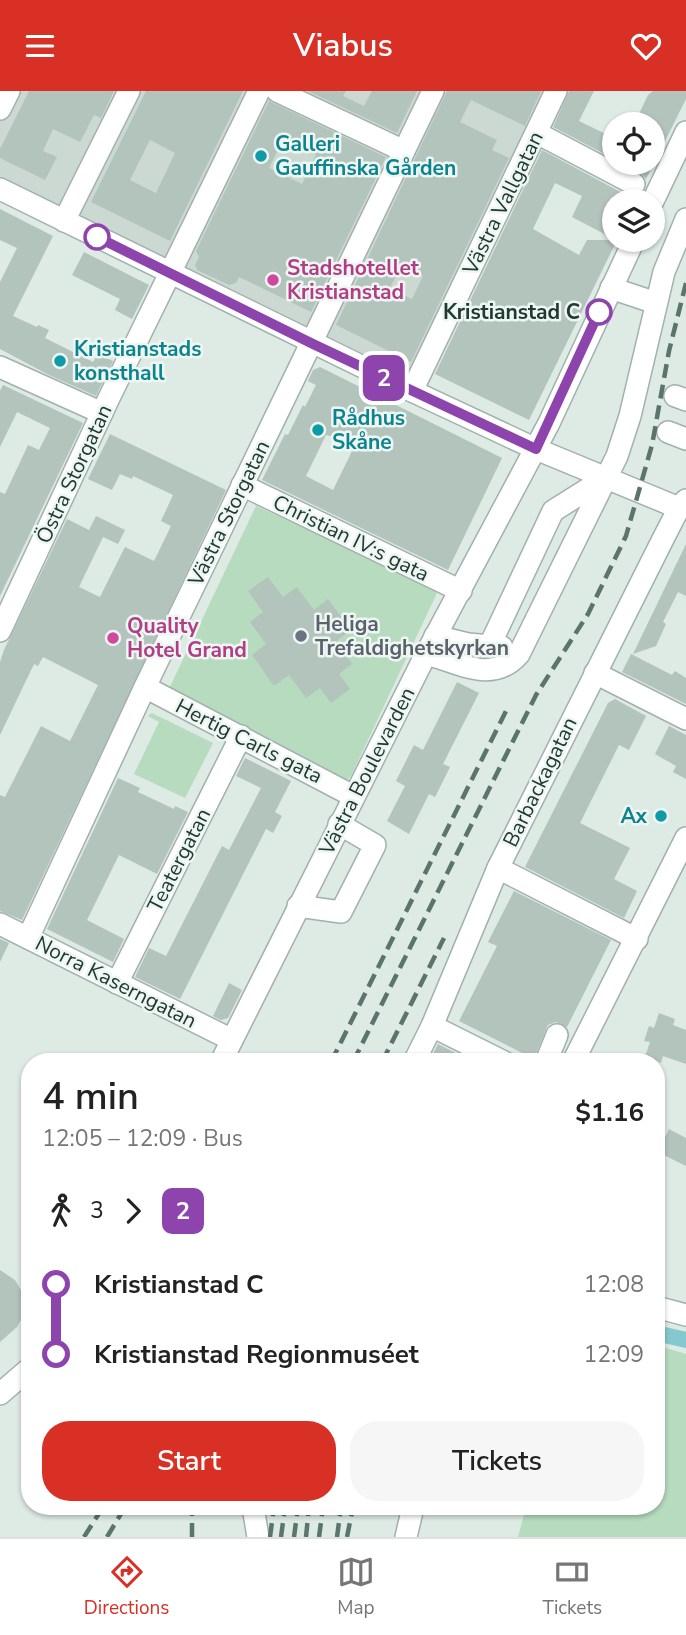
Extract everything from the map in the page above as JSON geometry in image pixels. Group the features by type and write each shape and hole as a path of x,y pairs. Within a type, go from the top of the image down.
{"street":[{"path":"0,109 9,91"},
{"path":"64,221 129,91"},
{"name":"Östra Storgatan","path":"0,631 259,91"},
{"path":"277,91 404,151"},
{"name":"Västra Storgatan","path":"28,938 145,687 433,91"},
{"name":"Västra Vallgatan","path":"412,391 556,91"},
{"path":"659,189 686,132"},
{"path":"537,133 635,184"},
{"path":"0,189 313,344 536,449 606,478 683,504"},
{"path":"430,645 480,669 497,670 505,667 519,654 617,456 631,416 664,272 686,219"},
{"name":"Västra Boulevarden","path":"226,1053 430,645 536,449 628,252"},
{"path":"611,288 656,303"},
{"path":"0,367 102,414"},
{"path":"489,647 553,511 606,478"},
{"name":"Christian IV:s gata","path":"242,485 461,591"},
{"name":"Barbackagatan","path":"418,1053 498,868 683,504"},
{"path":"430,645 510,645 529,635"},
{"path":"595,673 686,719"},
{"name":"Hertig Carls gata","path":"145,687 353,796"},
{"name":"Teatergatan","path":"117,983 241,736"},
{"path":"298,906 341,912 376,845 339,824"},
{"path":"578,1053 686,838"},
{"path":"498,868 637,939"},
{"name":"Norra Kaserngatan","path":"0,924 232,1040"},
{"path":"432,1025 486,1053"},
{"path":"550,1053 557,1035"},
{"path":"665,1309 686,1315"},
{"path":"0,1394 21,1376"},
{"path":"254,1515 258,1537"},
{"path":"406,1537 411,1515"}],"shaded area":[{"path":"0,91 557,91 418,380 0,178"}],"green space":[{"path":"256,506 431,586 437,593 347,780 339,780 167,693"},
{"path":"152,713 213,743 185,798 134,774 159,722 148,716"},
{"path":"665,1348 686,1354 686,1537 518,1537 524,1515 665,1515"}],"building":[{"path":"29,91 114,91 101,118 94,115 80,142 53,129 43,151 57,157 45,180 0,158 0,149"},
{"path":"146,91 243,91 170,241 91,202","holes":["150,140 175,153 156,193 130,180"]},
{"path":"308,91 346,91 343,96 364,106 372,91 417,91 397,133"},
{"path":"447,91 541,91 525,126 471,100 460,122 497,140 492,150 509,158 411,362 336,325","holes":["401,265 423,276 412,299 390,288"]},
{"path":"569,91 594,91 579,121 602,132 602,153 553,127"},
{"path":"653,91 686,91 686,99 665,141 665,112 640,112 648,95"},
{"path":"269,101 386,157 311,312 239,277 236,283 229,285 197,270 195,265 199,257 196,251","holes":["284,138 316,155 302,184 269,168"]},
{"path":"542,150 615,189 602,189 602,233 572,217 582,196 555,183 533,229 579,255 587,240 602,240 602,252 611,252 529,420 435,374"},
{"path":"0,209 53,236 13,316 49,330 45,338 93,362 98,354 113,361 96,396 0,349 0,282 17,248 0,240"},
{"path":"84,252 149,285 132,319 115,310 120,299 72,275"},
{"path":"320,367 502,458 448,570 262,480 285,434 288,435 316,385 308,381 313,370","holes":["326,435 356,443 333,490 306,476"]},
{"path":"3,385 83,423 0,596 0,492 5,494 28,445 39,450 50,428 17,412 0,447 0,391"},
{"path":"110,434 226,490 22,920 0,911 0,795 5,797 41,726 70,741 98,685 43,657 38,666 34,664 0,735 0,662 4,650 67,519 89,530 96,516 125,530 118,544 103,537 79,587 100,597 125,547 154,561 171,526 161,521 173,495 133,476 132,479 120,474 112,490 88,479"},
{"path":"686,544 686,596 678,592 663,622 666,624 656,646 633,654"},
{"name":"Heliga Trefaldighetskyrkan","path":"268,577 283,597 297,587 314,610 328,599 351,630 336,641 352,664 339,674 350,689 331,703 320,688 306,698 289,675 274,686 252,655 266,644 250,622 263,612 248,591"},
{"path":"631,654 672,675 675,671 686,678 686,704 622,672"},
{"path":"457,682 479,693 443,764 450,767 435,797 429,794 409,834 387,821 405,786 396,781 414,745 423,750"},
{"path":"615,699 646,716 629,750 619,745 580,823 630,848 614,879 637,891 624,918 525,867 608,703"},
{"path":"669,726 686,735 686,779 673,772 676,766 655,754"},
{"path":"245,758 291,781 275,812 282,816 273,833 266,829 180,999 135,977 149,948 166,956 222,846 229,850 261,788 236,776"},
{"path":"118,778 140,788 138,792 174,809 175,806 188,812 157,874 119,855 87,920 124,939 113,962 47,929"},
{"path":"514,891 611,940 567,1027 556,1022 548,1025 536,1053 522,1053 459,1021 497,946 488,942"},
{"path":"0,939 9,943 0,962"},
{"path":"229,983 242,990 228,1018 221,1020 213,1016"},
{"path":"659,1013 675,1019 673,1025 686,1030 686,1064 665,1057 665,1053 646,1053 650,1042 644,1041 649,1026 654,1028"},
{"path":"438,1044 456,1053 434,1053"},
{"path":"669,1129 686,1138 686,1166 665,1156 665,1137"},
{"path":"0,1270 15,1280 21,1290 21,1320 17,1327 0,1342"}],"waterway":[{"path":"665,1335 686,1340"}],"railway":[{"path":"357,1053 536,695 588,614 626,536 652,445 669,351 686,283"},
{"path":"335,1053 506,711"},
{"path":"386,1053 444,938"},
{"path":"84,1537 98,1515"},
{"path":"107,1537 120,1515"},
{"path":"192,1515 192,1537"},
{"path":"270,1537 273,1515"},
{"path":"281,1537 284,1515"},
{"path":"294,1537 297,1515"},
{"path":"306,1537 308,1515"},
{"path":"319,1537 322,1515"},
{"path":"337,1537 340,1515"},
{"path":"347,1537 351,1515"}],"bus line":[{"name":"2","path":"97,237 313,344 536,449 599,312"}],"place":[{"name":"Galleri Gauffinska Gården","path":"261,156"},
{"name":"Stadshotellet Kristianstad","path":"273,280"},
{"name":"Kristianstad C","path":"599,312"},
{"name":"Kristianstads konsthall","path":"60,361"},
{"name":"Rådhus Skåne","path":"318,430"},
{"name":"Heliga Trefaldighetskyrkan","path":"301,636"},
{"name":"Quality Hotel Grand","path":"113,638"},
{"name":"Ax","path":"661,816"}]}
